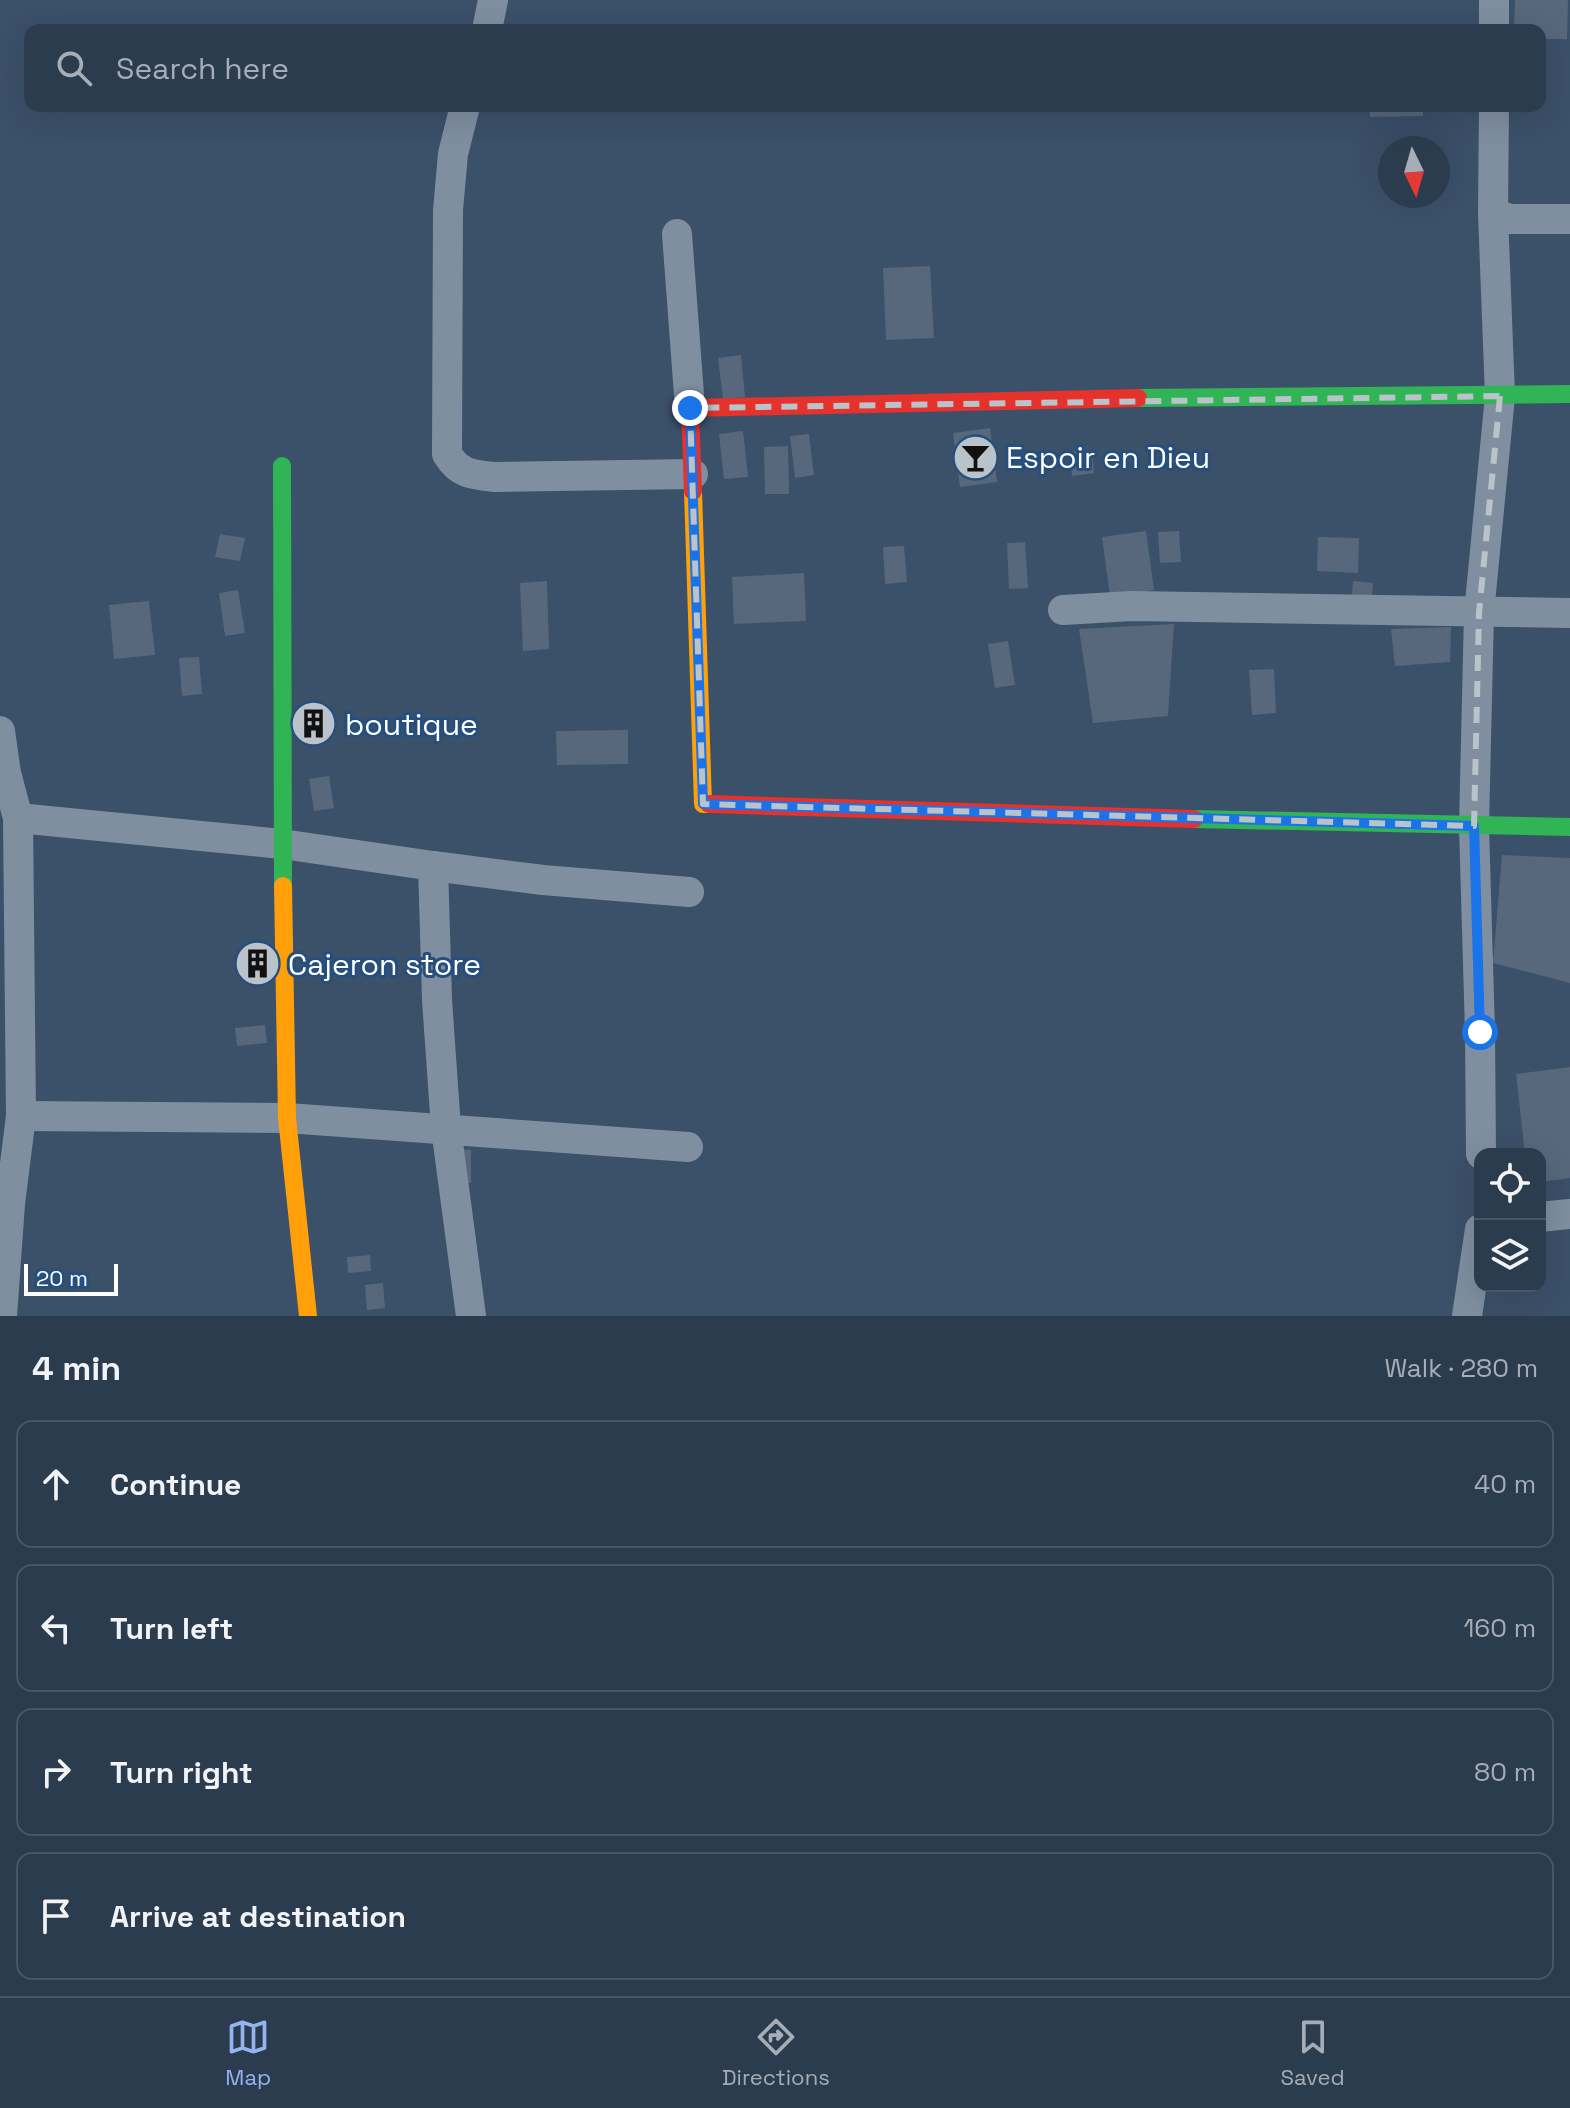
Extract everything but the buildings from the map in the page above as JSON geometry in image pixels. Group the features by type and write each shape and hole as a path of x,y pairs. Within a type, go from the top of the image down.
{"street":[{"path":"488,24 493,0"},
{"path":"1494,0 1494,24"},
{"path":"464,112 453,154 448,210 447,454 456,469 471,475 495,477 693,474"},
{"path":"1481,1148 1474,826 1479,613 1500,396 1493,214 1494,112"},
{"path":"1493,214 1511,219 1570,219"},
{"path":"677,234 690,408 703,804 1570,827"},
{"path":"690,408 1083,398 1570,394"},
{"path":"282,466 282,844 287,1118 308,1316"},
{"path":"1063,610 1132,606 1570,613"},
{"path":"0,731 6,773 18,818 21,1116 10,1204 2,1316"},
{"path":"18,818 282,844 543,880 689,892"},
{"path":"433,866 437,1000 446,1128 471,1316"},
{"path":"21,1116 287,1118 688,1147"},
{"path":"1546,1216 1570,1214"},
{"path":"1467,1316 1474,1269"}],"highlighted area":[{"path":"1500,396 1479,613 1474,826 703,804 690,408"}],"traffic: fast":[{"path":"1138,398 1570,394"},
{"path":"282,466 283,886"},
{"path":"1194,819 1570,827"}],"traffic: slow":[{"path":"693,491 703,804 709,804"},
{"path":"283,886 287,1118 308,1316"}],"traffic: jam":[{"path":"693,491 690,408 1138,398"},
{"path":"709,804 1194,819"}],"place":[{"name":"Espoir en Dieu","path":"975,457"},
{"name":"boutique","path":"314,724"},
{"name":"Cajeron store","path":"257,964"}],"route":[{"path":"690,408 703,804 1474,826 1480,1032"}]}
